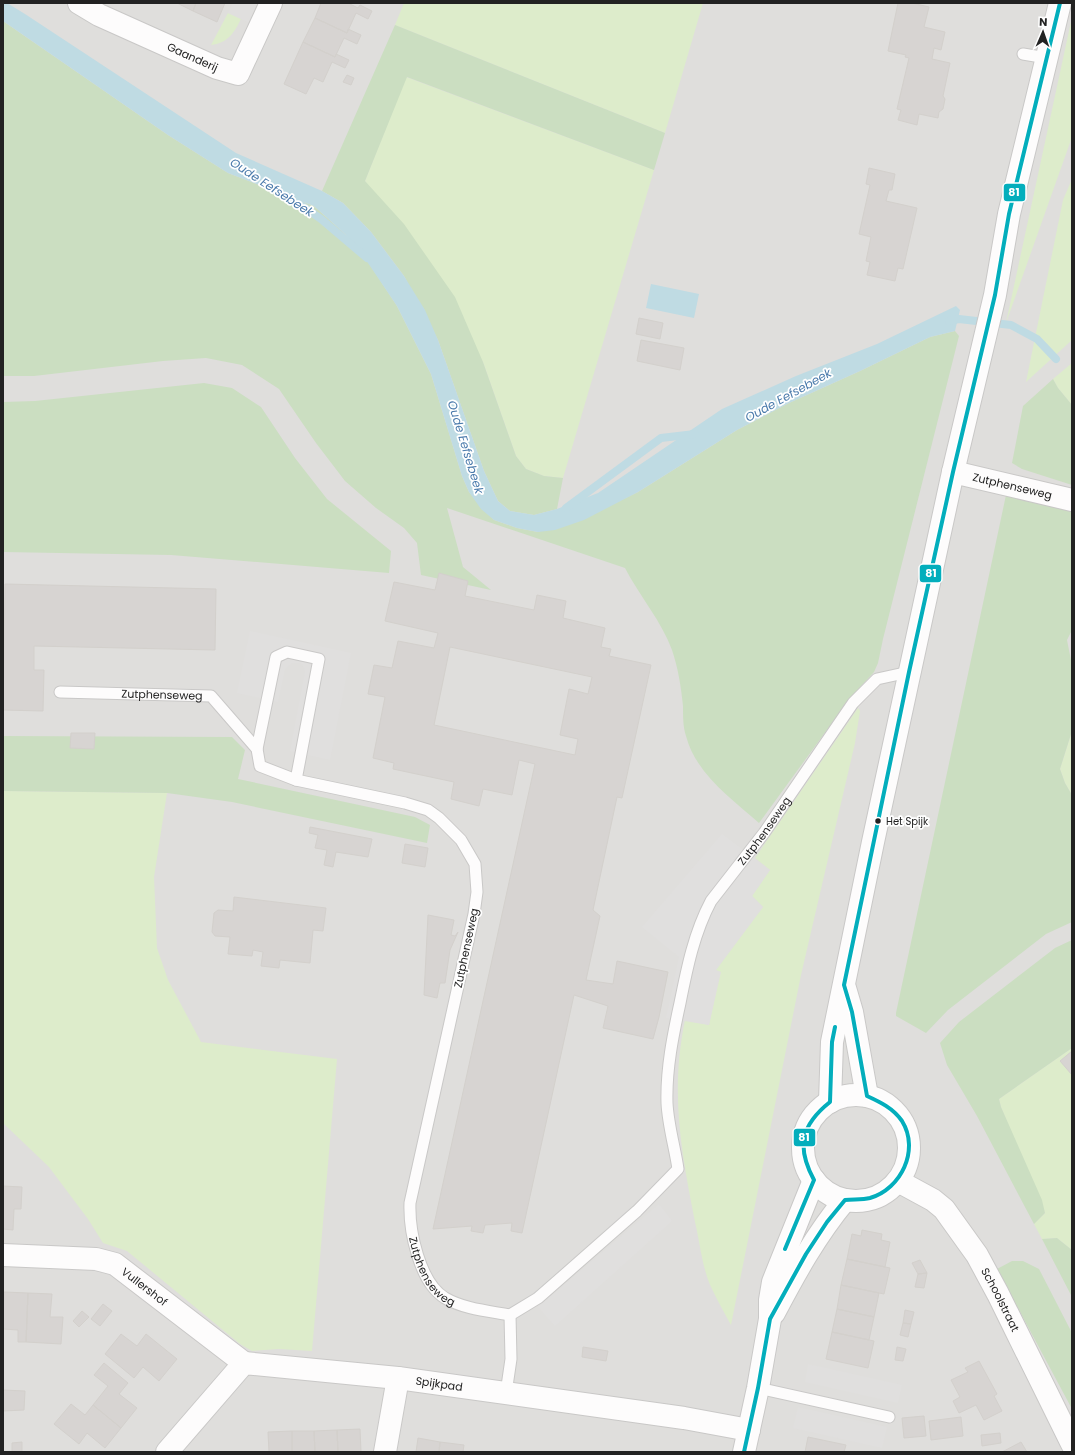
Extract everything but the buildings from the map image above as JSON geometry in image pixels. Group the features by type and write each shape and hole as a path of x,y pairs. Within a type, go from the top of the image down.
{"street":[{"name":"Gaanderij","path":"79,3 99,15 217,68 238,74 271,3"},
{"path":"830,1102 832,1042 909,672 953,472 995,295 1009,214 1060,3"},
{"name":"Zutphenseweg","path":"953,472 1072,500"},
{"path":"844,985 852,1012 867,1096"},
{"path":"852,1095 867,1096 887,1105 898,1116 906,1129 909,1144 908,1159 898,1181 882,1194 860,1201 845,1200 824,1191 814,1180 804,1160 804,1137 813,1116 830,1102 852,1095"},
{"path":"744,1452 758,1388 770,1320 770,1300 773,1282 814,1180"},
{"name":"Schoolstraat","path":"898,1181 933,1200 944,1209 977,1255 998,1294 1072,1444"},
{"path":"770,1320 806,1254 827,1222 845,1200"},
{"name":"Vullershof","path":"3,1255 96,1259 115,1264 244,1364"},
{"path":"167,1452 244,1364"},
{"name":"Spijkpad","path":"244,1364 398,1378 684,1418 748,1430"},
{"path":"385,1452 398,1378"}],"lane":[{"path":"1023,54 1047,58"},
{"path":"257,749 276,657 287,652 319,659 296,780"},
{"name":"Zutphenseweg","path":"60,692 211,696 257,749 260,766 296,780 405,803 428,810 451,829 469,852 475,864 477,892 474,914 410,1203 410,1218 413,1240 418,1259 429,1281 443,1297 461,1305 510,1314 538,1298 637,1211 678,1169 667,1103 672,1044 692,949 697,932 711,901 764,833 853,703 877,679 909,672"},
{"path":"506,1393 510,1359 510,1314"},
{"path":"758,1388 889,1417"}],"shaded area":[{"path":"3,3 1072,3 1072,1452 3,1452"},
{"path":"233,3 259,3 250,23 228,13"},
{"path":"250,631 351,653 330,760 290,751 305,672 301,663 292,663 285,669 278,702 237,693"},
{"path":"722,834 770,870 752,896 763,907 716,970 721,972 709,1025 666,1018 679,957 642,927"},
{"path":"659,1204 672,1221 555,1326 538,1307"},
{"path":"808,1364 902,1385 898,1403 805,1382"},
{"path":"798,1407 887,1427 882,1448 793,1428"}],"green space":[{"path":"404,3 703,3 665,133 395,25"},
{"path":"228,13 241,19 233,33 226,40 211,45"},
{"path":"1072,17 1072,137 1006,323"},
{"path":"3,21 168,135 228,173 314,206 345,234 368,262 397,306 431,374 462,476 469,492 494,520 517,528 538,532 611,505 638,492 737,430 789,403 930,337 955,331 959,336 878,663 874,672 851,697 759,823 726,795 706,774 691,750 684,729 680,684 672,650 662,629 625,568 447,508 463,567 491,590 421,575 417,543 404,528 376,508 345,481 316,443 279,389 242,365 206,358 163,361 34,376 3,376"},
{"path":"395,25 665,133 654,170 407,77 365,181 404,224 455,297 483,362 516,456 526,469 544,476 563,478 557,509 534,515 510,511 498,501 484,471 438,340 404,276 371,232 343,203 322,191"},
{"path":"406,77 654,170 563,478 544,476 526,469 516,456 483,362 365,181"},
{"path":"1072,179 1072,340 1026,382 1063,200"},
{"path":"1072,363 1072,405 1058,388 1053,379"},
{"path":"1053,379 1058,388 1072,405 1072,485 1022,469 1012,463 1023,406"},
{"path":"204,383 232,388 261,407 295,458 327,499 391,551 389,573 171,555 3,552 3,402 35,401"},
{"path":"1006,495 1072,508 1072,630 1067,640 1072,665 1072,731 1060,769 1065,783 1072,795 1072,922 1046,934 948,1010 926,1033 896,1016 896,1013"},
{"path":"858,708 860,711 855,743 801,975 731,1325 713,1292 705,1271 685,1170 679,1121 678,1072 685,1020 709,1025 720,972 715,971 763,907 752,896 770,870 755,858"},
{"path":"1072,731 1072,795 1065,783 1060,769"},
{"path":"3,736 232,737 245,750 238,779 415,817 430,825 427,843 232,802 167,793 3,791"},
{"path":"3,791 167,793 154,877 157,948 168,980 201,1042 337,1059 312,1351 279,1349 252,1351 240,1344 127,1251 103,1243 88,1219 49,1167 3,1123"},
{"path":"1072,940 1072,1048 999,1099 1001,1107 1042,1200 1045,1213 1034,1224 977,1116 947,1065 940,1043 959,1022 1055,948"},
{"path":"1072,1048 1072,1250 1057,1238 1042,1239 1034,1224 1045,1213 999,1099"},
{"path":"1057,1238 1072,1250 1072,1297 1042,1239"},
{"path":"1012,1261 1023,1261 1039,1269 1072,1333 1072,1409 997,1269"}],"water":[{"path":"3,3 7,3 25,14 236,153 322,191 343,203 371,232 404,276 425,310 438,340 484,471 498,501 510,511 534,515 557,509 598,493 722,409 796,376 877,344 956,306 960,310 955,331 930,337 789,403 737,430 638,492 584,520 555,530 538,532 517,528 494,520 481,509 469,492 462,476 431,374 397,306 368,263 345,234 314,206 228,173 168,135 3,21"},
{"path":"651,284 699,294 694,318 646,308"}],"waterway":[{"name":"Oude Eefsebeek","path":"278,189 321,219 367,258"},
{"name":"Oude Eefsebeek","path":"949,321 959,319 1011,325 1037,339 1056,359"},
{"name":"Oude Eefsebeek","path":"566,508 661,438 695,434"}],"transit line":[{"name":"81","path":"744,1452 758,1388 770,1319 806,1254 827,1222 845,1200 867,1199 881,1193 891,1186 898,1177 908,1156 909,1144 907,1132 902,1121 890,1109 867,1096 852,1012 844,985 909,672 953,472 995,295 1009,214 1060,3"},
{"name":"81","path":"785,1249 814,1180 808,1168 805,1157 804,1137 807,1128 813,1119 830,1102 832,1042 835,1027"}],"place":[{"name":"Het Spijk","path":"878,821"}]}
